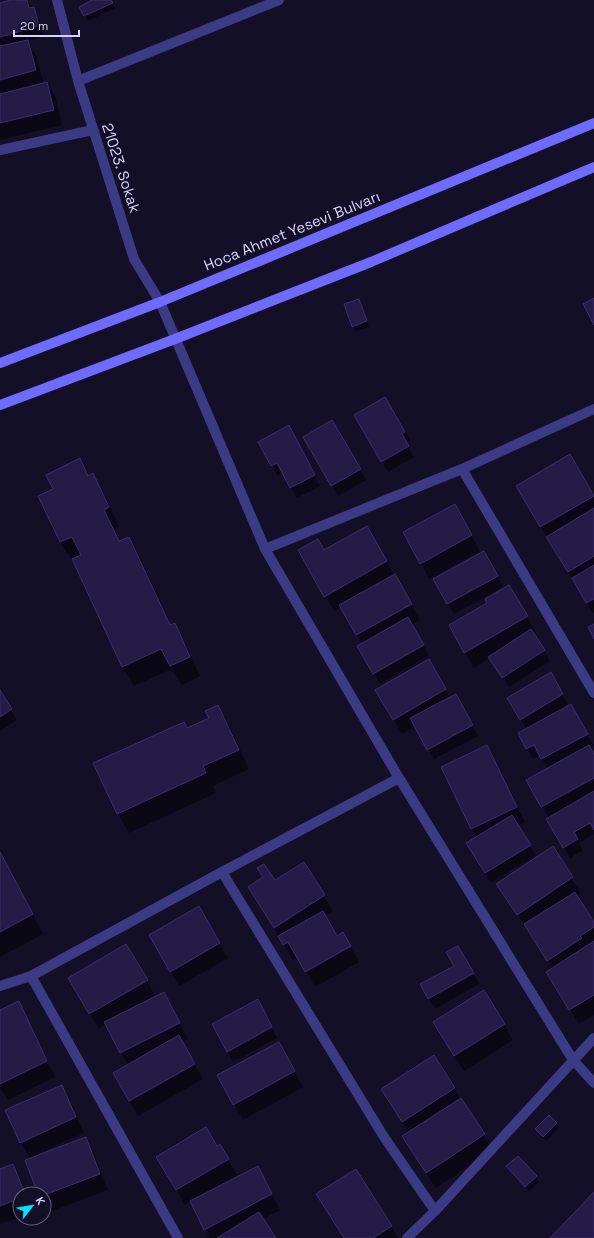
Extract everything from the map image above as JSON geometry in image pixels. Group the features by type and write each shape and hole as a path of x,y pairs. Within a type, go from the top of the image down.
{"main road":[{"name":"Hoca Ahmet Yesevi Bulvarı","path":"0,363 160,302 594,123"},
{"path":"0,405 175,339 371,262 594,167"}],"street":[{"name":"21023. Sokak","path":"57,0 78,81 134,259 160,302 265,549 399,778 573,1060 594,1083"},
{"path":"78,81 279,0"},
{"path":"0,150 93,130"},
{"path":"265,549 462,469 594,409"},
{"path":"462,469 594,693"},
{"path":"0,986 31,976 399,778"},
{"path":"222,872 384,1137 435,1211"},
{"path":"31,976 178,1238"},
{"path":"407,1238 435,1211 594,1038"}],"building":[{"path":"10,0 27,0 29,8 34,7 39,26 0,37 0,3"},
{"path":"92,0 111,0 113,3 84,16 79,7"},
{"path":"28,40 36,70 0,80 0,46"},
{"path":"47,82 54,110 0,123 0,94"},
{"path":"594,298 594,325 583,304"},
{"path":"359,299 367,321 352,327 344,304"},
{"path":"385,397 405,432 402,434 409,446 381,462 354,415"},
{"path":"332,420 361,469 331,486 303,437"},
{"path":"289,425 315,475 290,488 277,463 271,466 258,442"},
{"path":"570,454 594,496 540,527 516,486"},
{"path":"80,458 88,476 93,473 109,507 104,510 119,541 129,537 170,625 175,623 190,657 170,666 161,649 122,667 72,559 81,555 72,537 60,542 38,496 53,489 46,475"},
{"path":"455,504 472,535 420,564 403,532"},
{"path":"594,508 594,556 568,572 546,537"},
{"path":"367,526 387,561 324,597 298,550 318,539 324,550"},
{"path":"484,551 498,576 447,604 433,579"},
{"path":"594,565 594,599 586,603 572,578"},
{"path":"395,574 412,604 356,635 339,605"},
{"path":"509,585 528,616 464,653 449,625 487,603 485,599"},
{"path":"408,617 424,645 373,674 357,646"},
{"path":"594,624 594,639 588,627"},
{"path":"531,629 545,650 502,678 488,657"},
{"path":"429,659 446,689 393,720 375,690"},
{"path":"551,672 563,694 520,720 507,698"},
{"path":"0,690 12,709 0,717"},
{"path":"456,694 473,725 427,750 410,718"},
{"path":"571,704 588,734 541,759 534,745 526,749 518,733"},
{"path":"218,705 239,750 203,766 206,773 117,814 93,763 184,722 187,728 209,718 205,711"},
{"path":"487,745 517,807 471,829 441,767"},
{"path":"589,745 594,754 594,778 541,807 526,780"},
{"path":"594,791 594,830 590,823 574,832 578,839 563,848 546,819"},
{"path":"512,815 531,845 485,873 466,843"},
{"path":"553,846 573,877 517,915 496,884"},
{"path":"0,852 33,914 0,932"},
{"path":"304,862 325,895 274,928 248,887 263,877 257,868 264,864 275,880"},
{"path":"575,892 594,922 594,927 580,936 582,938 547,961 524,924"},
{"path":"199,906 220,943 170,972 149,935"},
{"path":"323,911 337,936 343,932 351,946 305,972 288,942 283,945 278,936"},
{"path":"594,941 594,995 569,1010 546,972"},
{"path":"126,944 148,980 89,1014 68,978"},
{"path":"458,946 474,973 428,999 420,984 454,966 446,952"},
{"path":"484,990 505,1024 454,1056 433,1022"},
{"path":"164,992 180,1023 120,1053 104,1022"},
{"path":"258,999 272,1027 227,1052 212,1024"},
{"path":"19,1001 47,1061 0,1084 0,1010"},
{"path":"179,1035 195,1064 129,1101 113,1073"},
{"path":"279,1042 295,1071 233,1105 217,1075"},
{"path":"434,1055 455,1088 402,1122 381,1089"},
{"path":"62,1085 76,1117 20,1143 5,1110"},
{"path":"461,1098 485,1134 426,1173 402,1136"},
{"path":"549,1115 557,1123 543,1137 535,1129"},
{"path":"206,1127 217,1146 220,1144 229,1159 176,1190 156,1157"},
{"path":"86,1137 100,1174 52,1192 52,1186 35,1186 25,1160"},
{"path":"518,1156 537,1176 525,1187 506,1166"},
{"path":"13,1164 22,1186 12,1186 12,1201 0,1206 0,1169"},
{"path":"258,1166 272,1194 204,1230 190,1201"},
{"path":"356,1169 392,1226 373,1238 344,1238 316,1194"},
{"path":"594,1192 594,1238 550,1238"},
{"path":"259,1212 276,1238 217,1238"}]}
